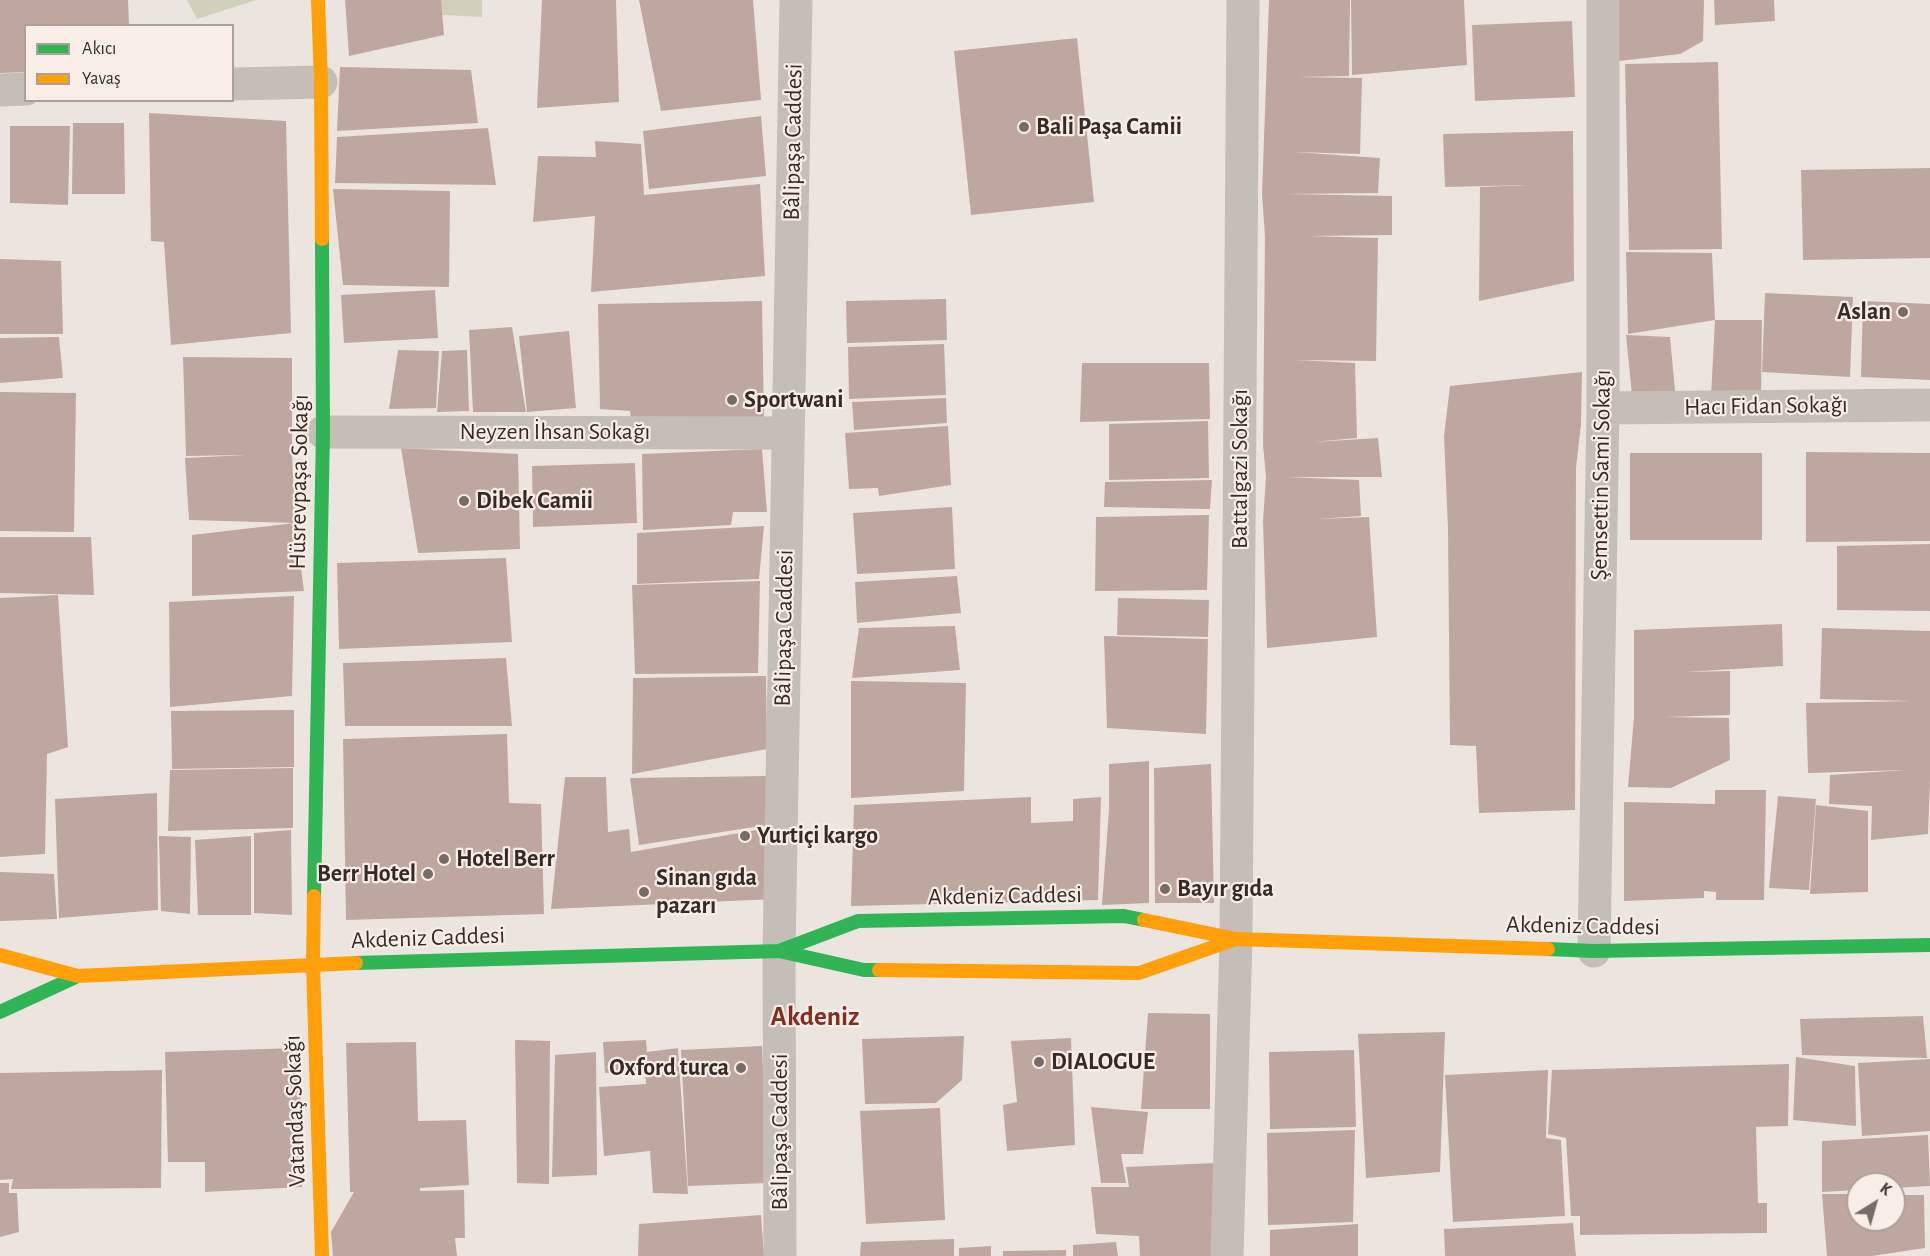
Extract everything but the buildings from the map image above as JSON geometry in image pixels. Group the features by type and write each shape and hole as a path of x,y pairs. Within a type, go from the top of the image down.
{"main road":[{"name":"Hüsrevpaşa Sokağı","path":"313,964 323,432 321,82 318,0"},
{"name":"Akdeniz Caddesi","path":"779,951 858,921 1124,916 1236,939 1594,951 1930,945"},
{"name":"Akdeniz Caddesi","path":"0,955 78,976 313,964 779,951 864,970 1139,973 1236,939"},
{"name":"Vatandaş Sokağı","path":"313,964 322,1256"},
{"name":"Akdeniz Caddesi","path":"0,1012 78,976"}],"street":[{"name":"Bâlipaşa Caddesi","path":"780,1256 779,951 796,0"},
{"name":"Battalgazi Sokağı","path":"1227,1256 1236,939 1243,0"},
{"name":"Şemsettin Sami Sokağı","path":"1594,951 1603,408 1603,0"},
{"path":"234,84 321,82"},
{"path":"0,90 24,89"},
{"name":"Hacı Fidan Sokağı","path":"1603,408 1930,405"},
{"name":"Neyzen İhsan Sokağı","path":"323,432 788,433"}],"green space":[{"path":"187,0 256,0 197,19"},
{"path":"407,0 482,0 482,17 407,13"}],"traffic: fast":[{"path":"314,896 323,432 322,239"},
{"path":"779,951 858,921 1124,916 1144,920"},
{"path":"1548,949 1594,951 1930,945"},
{"path":"356,963 779,951 864,970 879,970"},
{"path":"0,1012 78,976"}],"traffic: slow":[{"path":"318,0 322,239"},
{"path":"314,896 313,964 322,1256"},
{"path":"1144,920 1236,939 1548,949"},
{"path":"879,970 1139,973 1236,939"},
{"path":"0,955 78,976 356,963"}],"place":[{"name":"Bali Paşa Camii","path":"1024,127"},
{"name":"Aslan","path":"1903,312"},
{"name":"Sportwani","path":"732,400"},
{"name":"Dibek Camii","path":"464,501"},
{"name":"Yurtiçi kargo","path":"745,836"},
{"name":"Hotel Berr","path":"444,859"},
{"name":"Berr Hotel","path":"428,874"},
{"name":"Bayır gıda","path":"1165,889"},
{"name":"Sinan gıda pazarı","path":"644,892"},
{"name":"DIALOGUE","path":"1039,1062"},
{"name":"Oxford turca","path":"741,1068"}],"district":[{"name":"Akdeniz","path":"815,1017"}]}
